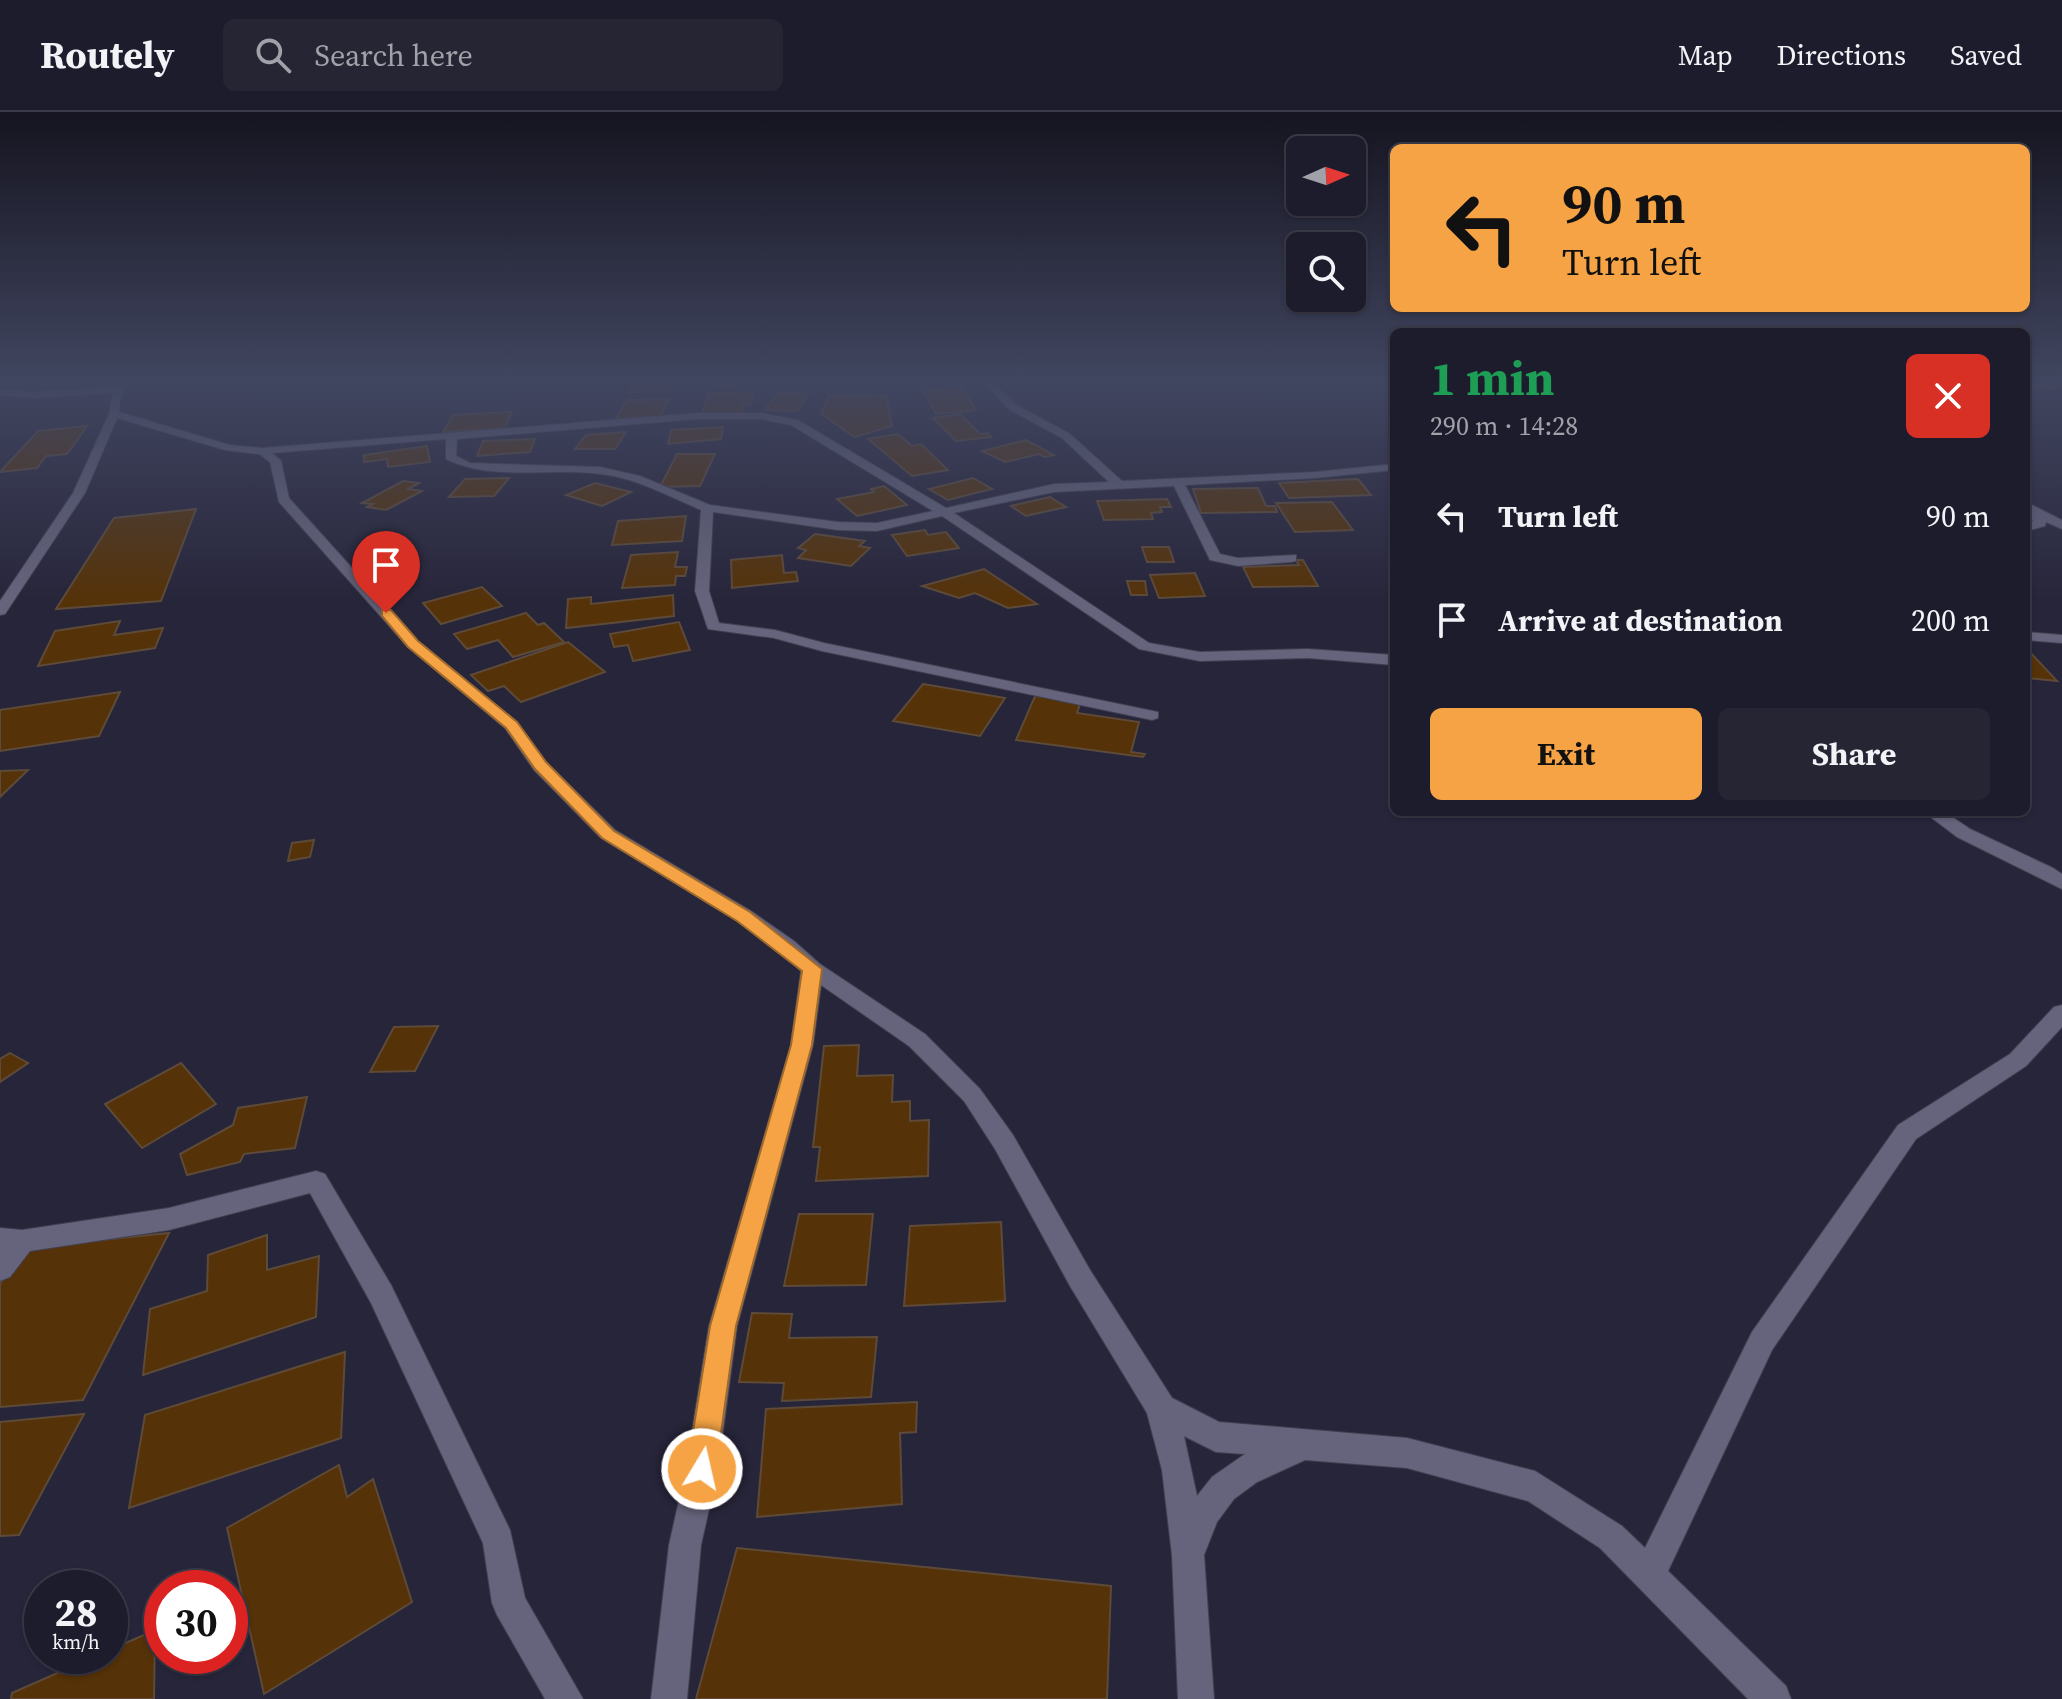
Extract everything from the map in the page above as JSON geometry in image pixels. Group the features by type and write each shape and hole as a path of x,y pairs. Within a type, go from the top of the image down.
{"street":[{"path":"0,611 79,493 97,453"},
{"path":"265,453 275,461 283,499 413,644 511,725 540,766 608,834 744,916 812,969 917,1040 972,1095 1004,1142 1080,1278 1161,1408 1178,1470 1188,1555 1196,1699"},
{"path":"450,453 450,457 468,466 600,470 636,478 707,508 868,528 1036,491 1390,467"},
{"path":"850,453 944,512 1144,646 1168,655 1225,657 1297,653 1390,660"},
{"path":"1084,453 1119,485"},
{"path":"1178,482 1215,557 1238,562 1291,558"},
{"path":"2030,507 2062,514"},
{"path":"707,508 702,591 713,626 775,634 822,647 1152,715"},
{"path":"2030,508 2062,525"},
{"path":"2030,509 2041,523 2030,526"},
{"path":"2030,636 2062,639"},
{"path":"1937,816 1952,829 2047,872 2062,883"},
{"path":"669,1699 685,1545 702,1469 723,1326 802,1045 812,969"},
{"path":"1649,1575 1762,1341 1907,1132 2018,1060 2062,1013"},
{"path":"0,1269 11,1240 169,1219 316,1181 381,1294 499,1541 509,1603 565,1699"},
{"path":"1161,1408 1216,1437 1407,1453 1535,1487 1611,1537 1773,1699"},
{"path":"1188,1555 1207,1509 1222,1489 1258,1463 1302,1445"}],"building":[{"path":"18,453 68,453 46,456 37,468 0,472"},
{"path":"428,453 430,462 388,467 387,459 364,462 364,455"},
{"path":"478,453 516,453 477,456"},
{"path":"885,453 930,453 948,470 912,476"},
{"path":"986,453 1050,453 1054,455 1045,457 1039,454 1005,462"},
{"path":"677,454 715,454 700,486 660,487"},
{"path":"509,478 494,496 449,497 465,479"},
{"path":"973,478 992,489 948,500 929,489"},
{"path":"1358,479 1371,495 1289,498 1279,483"},
{"path":"403,481 419,483 408,489 422,491 386,510 367,507 373,504 362,503"},
{"path":"595,483 631,492 602,506 566,495"},
{"path":"884,486 907,505 857,516 837,499 874,492 871,489"},
{"path":"1258,488 1266,506 1275,506 1277,512 1201,513 1193,489"},
{"path":"1050,497 1066,507 1026,516 1011,506"},
{"path":"1167,499 1171,507 1160,507 1162,512 1151,513 1153,519 1104,520 1097,501"},
{"path":"1332,502 1353,530 1295,532 1276,503"},
{"path":"196,509 161,601 56,609 114,518"},
{"path":"686,516 682,541 612,545 618,521"},
{"path":"925,530 928,535 946,532 959,548 907,556 892,535"},
{"path":"815,534 865,541 859,546 870,548 851,566 798,558 806,550 798,548"},
{"path":"1142,547 1169,547 1174,562 1147,562"},
{"path":"678,552 675,567 687,567 685,576 676,576 675,585 622,588 631,555"},
{"path":"782,555 784,573 796,572 798,581 732,588 731,560"},
{"path":"1296,560 1303,560 1318,586 1253,587 1243,567 1299,565"},
{"path":"984,569 1037,604 1008,608 975,593 959,598 922,586"},
{"path":"1195,573 1205,596 1159,598 1150,575"},
{"path":"1127,581 1145,581 1147,595 1131,595"},
{"path":"482,587 502,606 441,624 423,603"},
{"path":"673,595 674,616 566,628 568,599 591,597 591,604"},
{"path":"526,613 538,625 544,623 564,642 513,657 498,640 467,649 454,634"},
{"path":"120,621 114,635 163,628 155,648 38,666 55,631"},
{"path":"679,622 690,650 633,661 628,645 614,647 610,634"},
{"path":"568,642 605,672 521,702 504,686 488,691 471,675"},
{"path":"2030,652 2057,681 2030,678"},
{"path":"923,684 1005,698 980,736 893,721"},
{"path":"120,692 99,736 0,751 0,710"},
{"path":"1035,696 1081,701 1077,713 1139,722 1131,752 1145,754 1143,757 1016,740"},
{"path":"28,770 0,797 0,771"},
{"path":"314,840 310,857 288,861 292,843"},
{"path":"438,1026 415,1071 370,1072 394,1027"},
{"path":"859,1045 857,1076 893,1075 892,1102 910,1101 910,1121 929,1120 928,1176 816,1181 820,1147 813,1147 824,1046"},
{"path":"10,1053 28,1063 0,1082 0,1059"},
{"path":"181,1063 216,1104 142,1148 105,1104"},
{"path":"307,1097 295,1148 244,1154 240,1162 187,1175 180,1154 233,1125 238,1108"},
{"path":"799,1214 873,1214 866,1285 784,1286"},
{"path":"1001,1222 1005,1301 904,1306 910,1226"},
{"path":"169,1233 83,1400 0,1407 0,1284 22,1248"},
{"path":"267,1235 267,1270 319,1256 316,1317 143,1375 150,1309 207,1291 208,1255"},
{"path":"752,1313 792,1314 789,1338 877,1337 871,1397 782,1401 784,1383 739,1382"},
{"path":"345,1352 341,1438 129,1508 145,1415"},
{"path":"917,1402 916,1432 900,1433 902,1504 757,1517 766,1409"},
{"path":"84,1414 19,1535 0,1536 0,1422"},
{"path":"339,1465 347,1497 373,1479 412,1602 264,1694 248,1622 248,1570 236,1570 227,1528"},
{"path":"737,1548 1111,1586 1107,1699 696,1699"},
{"path":"144,1635 144,1674 154,1674 154,1699 11,1699 12,1693 55,1674 128,1674 128,1642"}],"route":[{"path":"386,613 413,644 491,705 511,725 540,766 608,834 744,916 787,946 812,969 802,1045 723,1326 702,1469"}]}
